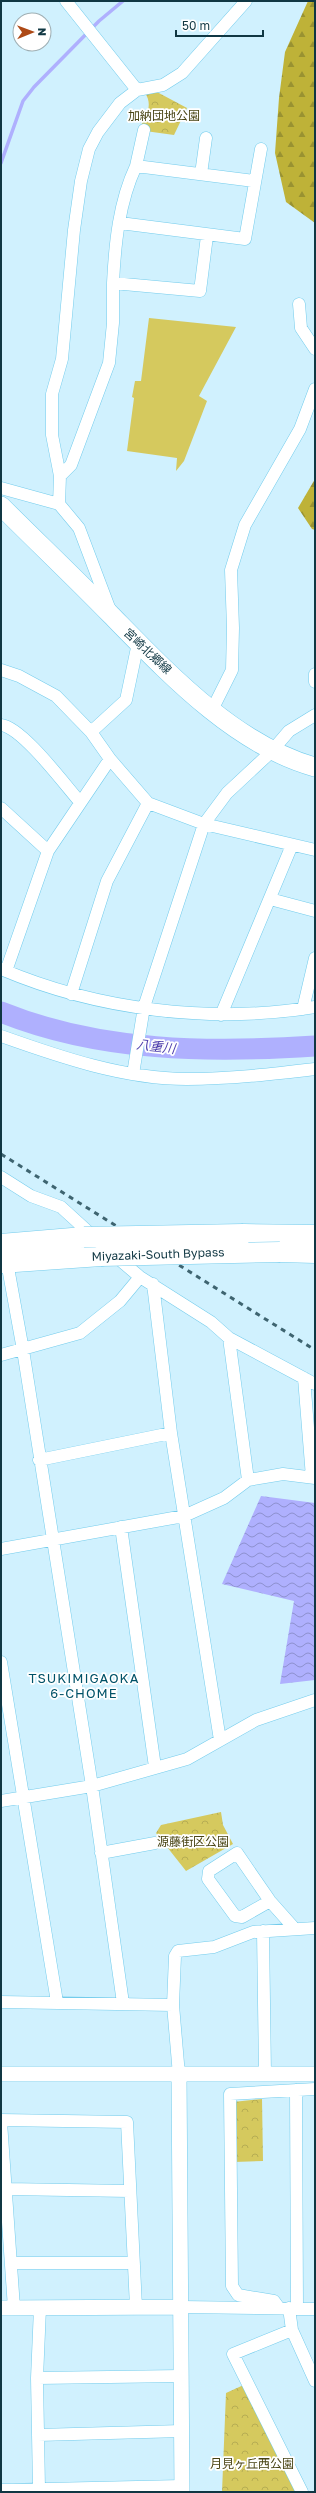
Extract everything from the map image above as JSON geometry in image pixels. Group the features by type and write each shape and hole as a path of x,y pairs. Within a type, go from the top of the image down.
{"highway":[{"name":"Miyazaki-South Bypass","path":"3,1256 84,1237 244,1234 315,1235"},
{"name":"Miyazaki-South Bypass","path":"3,1256 101,1256 188,1252 315,1253"}],"main road":[{"name":"宮崎北郷線","path":"1,506 112,615 138,643 212,710 240,733 271,752 315,767"}],"street":[{"path":"66,1 86,22 137,90"},
{"path":"59,504 60,476 52,435 52,394 62,359 81,181 89,150 98,132 120,103 137,90 163,85 182,73 246,1"},
{"path":"60,476 71,465 109,363 113,323 115,252 125,190 136,166 144,130"},
{"path":"201,174 206,138"},
{"path":"120,223 207,236 245,239 254,181 261,149"},
{"path":"136,166 254,181"},
{"path":"113,282 200,291 207,236"},
{"path":"299,304 301,328 315,349"},
{"path":"212,710 232,670 234,628 231,570 245,525 300,428 315,389"},
{"path":"1,488 59,504 79,528 112,615"},
{"path":"91,732 126,700 138,643"},
{"path":"1,670 56,696 91,732 110,759 148,803 204,824 315,850"},
{"path":"315,674 315,682"},
{"path":"134,1069 143,1012 204,824 227,793 271,752 289,731 315,715"},
{"path":"1,725 6,725 24,739 80,802"},
{"path":"110,759 48,852 4,970 70,994 143,1012 221,1015 315,1007"},
{"path":"70,994 107,881 148,803"},
{"path":"1,808 48,852"},
{"path":"221,1015 292,845"},
{"path":"270,899 315,911"},
{"path":"302,1009 315,958"},
{"path":"1,1036 40,1050 134,1069 201,1079 315,1069"},
{"path":"1,1177 31,1196 61,1207 140,1277 211,1322 229,1338 315,1384"},
{"path":"3,1256 23,1350 39,1460 92,1786 123,2004"},
{"path":"1,1355 80,1333 120,1301 140,1277"},
{"path":"153,1284 171,1432 220,1740"},
{"path":"229,1338 248,1480"},
{"path":"1,1549 184,1516 224,1498 248,1480 283,1474 314,1478 304,1378"},
{"path":"39,1460 171,1432"},
{"path":"121,1527 155,1767"},
{"path":"1,1662 57,2002"},
{"path":"1,1801 92,1786 187,1759 256,1720 315,1700"},
{"path":"101,1853 155,1843"},
{"path":"270,1901 242,1917 235,1916 208,1879 209,1871 237,1853 270,1901 294,1928"},
{"path":"1,2490 182,2489 179,2075 173,2004 175,1956 178,1951 214,1948 253,1932 294,1928 315,1928"},
{"path":"263,1931 265,2074"},
{"path":"1,2002 173,2004"},
{"path":"1,2074 315,2074"},
{"path":"288,2308 274,2301 238,2294 232,2286 230,2094 315,2089"},
{"path":"296,2090 288,2308 292,2330 315,2381"},
{"path":"136,2307 126,2122 1,2121 11,2263 7,2308 136,2307 315,2309"},
{"path":"6,2189 130,2191"},
{"path":"11,2263 134,2263"},
{"path":"39,2489 37,2378 40,2308"},
{"path":"292,2330 232,2354 302,2492"},
{"path":"37,2378 181,2376"},
{"path":"38,2435 182,2431"}],"green space":[{"path":"308,1 315,1 315,223 286,202 275,153 279,98 285,52"},
{"name":"加納団地公園","path":"157,92 187,108 174,135 138,130 148,112 149,107 148,98 145,93"},
{"path":"149,318 236,327 199,396 207,401 184,461 176,471 177,458 127,451 134,398 132,397 135,381 141,381"},
{"path":"315,479 315,530 312,529 298,508"},
{"name":"源藤街区公園","path":"221,1812 223,1825 233,1844 186,1871 156,1833 161,1825"},
{"path":"262,2099 263,2161 234,2162 233,2102"},
{"name":"月見ヶ丘西公園","path":"248,2383 296,2492 222,2492 226,2393"}],"water":[{"path":"261,1496 315,1503 315,1680 280,1684 294,1601 222,1584"}],"waterway":[{"path":"1,163 23,101 34,87 99,21 123,1"},
{"name":"八重川","path":"1,1012 39,1025 77,1035 156,1047 236,1049 315,1046"}],"railway":[{"path":"1,1154 315,1350"}],"district":[{"name":"TSUKIMIGAOKA 6-CHOME","path":"84,1686"}]}
